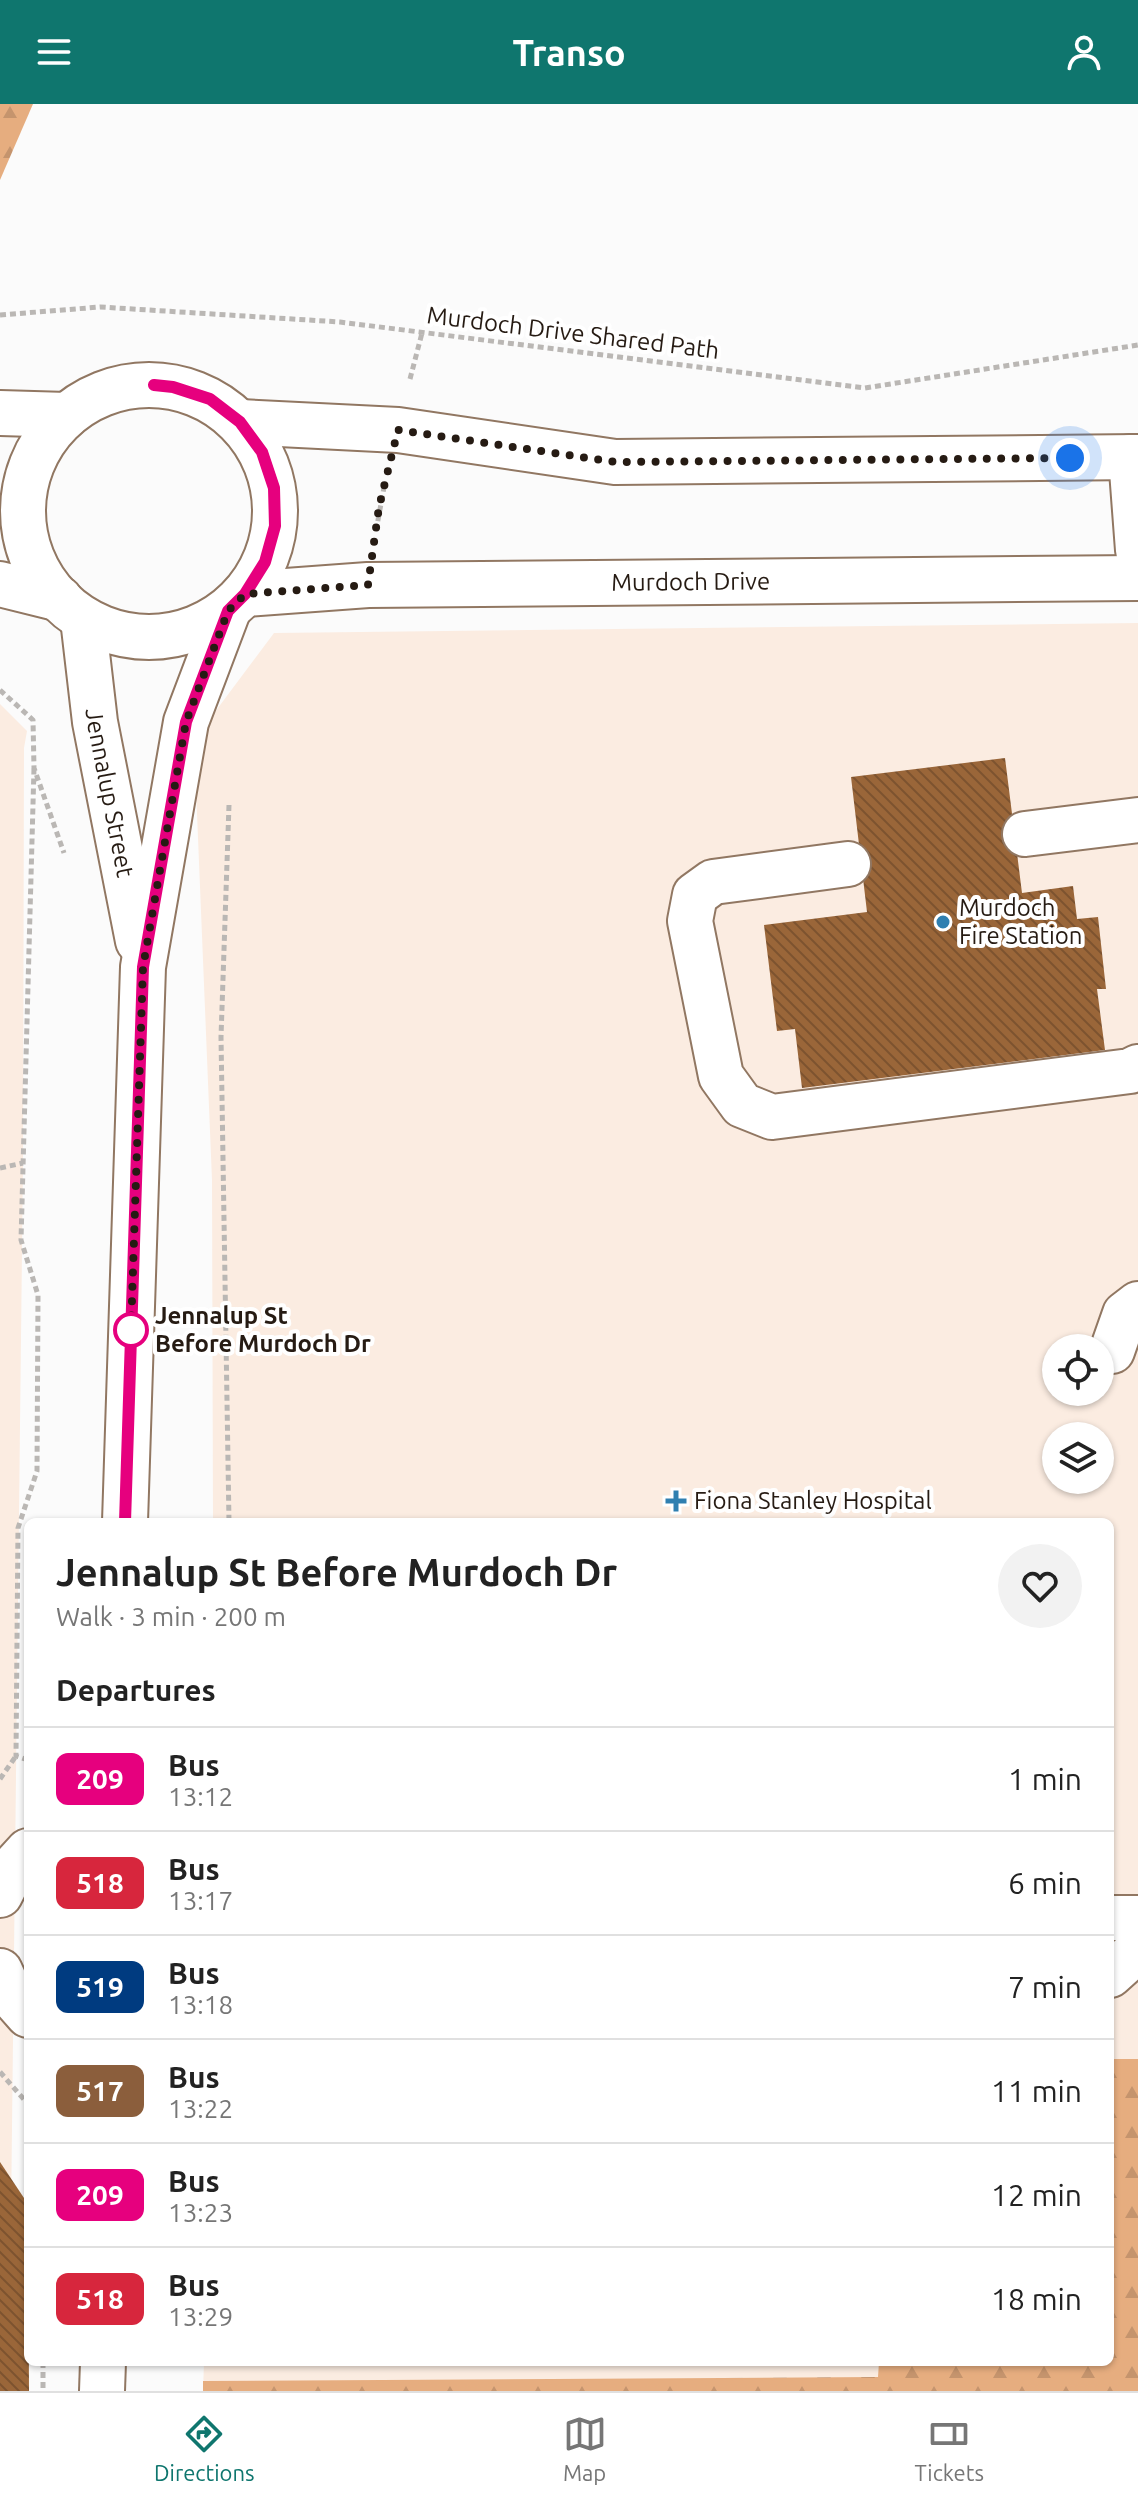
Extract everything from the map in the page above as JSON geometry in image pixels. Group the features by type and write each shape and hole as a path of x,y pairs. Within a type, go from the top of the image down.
{"main road":[{"path":"72,609 35,566 24,527 26,485 40,447 67,415 99,394 136,384 173,387 210,399 240,422 262,452 274,488 275,526 265,562 236,602"},
{"path":"0,413 67,415"},
{"path":"240,422 398,430 615,462 1134,457 1138,550"},
{"name":"Murdoch Drive","path":"0,584 72,609 126,635 162,637 197,628 236,602 368,585 1138,578"},
{"name":"Jennalup Street","path":"125,1518 143,967 186,722 236,602"},
{"name":"Jennalup Street","path":"72,609 143,967"},
{"path":"1025,834 1138,820"},
{"path":"848,864 713,882 695,895 690,921 721,1076 742,1105 772,1117 1130,1071 1138,1067"},
{"path":"1114,1345 1125,1314 1138,1304"},
{"path":"1114,1918 1138,1918"},
{"path":"1114,1934 1126,1945 1138,1950 1114,1971"},
{"path":"1114,1989 1138,1990"},
{"path":"102,2391 103,2366"}],"path":[{"name":"Murdoch Drive Shared Path","path":"0,315 100,307 340,322 865,388 1138,345"},
{"path":"368,585 379,507 422,333"},
{"path":"0,690 33,720 21,1240 38,1295 37,1471 18,1528 16,1756 0,1779"},
{"path":"34,768 65,858"},
{"path":"229,789 221,1037 229,1518"},
{"path":"0,1168 23,1163"},
{"path":"16,1756 24,1759"},
{"path":"0,2072 24,2099"},
{"path":"43,2366 43,2391"}],"shaded area":[{"name":"Fiona Stanley Hospital","path":"1138,623 1138,2391 203,2391 204,2366 1114,2366 1114,1518 213,1518 212,1180 194,740 274,633"},
{"path":"0,704 27,731 24,748 23,1163 9,2391 0,2391"}],"green space":[{"path":"0,104 33,104 0,180"},
{"path":"1114,2059 1138,2059 1138,2391 203,2391 203,2381 878,2377 879,2366 1114,2366"}],"building":[{"name":"Murdoch Fire Station","path":"1005,758 1022,893 1073,886 1077,919 1098,917 1106,989 1097,989 1105,1050 802,1088 795,1029 777,1031 764,925 867,912 851,777"},
{"path":"0,2162 24,2198 24,2366 29,2366 29,2391 0,2391"}],"bus line":[{"name":"209","path":"125,1518 143,967 186,722 228,611 245,594 265,562 275,526 274,488 262,452 240,422 210,399 173,387 154,385"}],"place":[{"name":"Murdoch Fire Station","path":"943,922"},
{"name":"Jennalup St Before Murdoch Dr","path":"131,1330"},
{"name":"Fiona Stanley Hospital","path":"676,1501"}],"route":[{"path":"131,1330 143,967 186,722 228,611 245,594 368,585 379,507 398,430 615,462 1070,458"}]}
